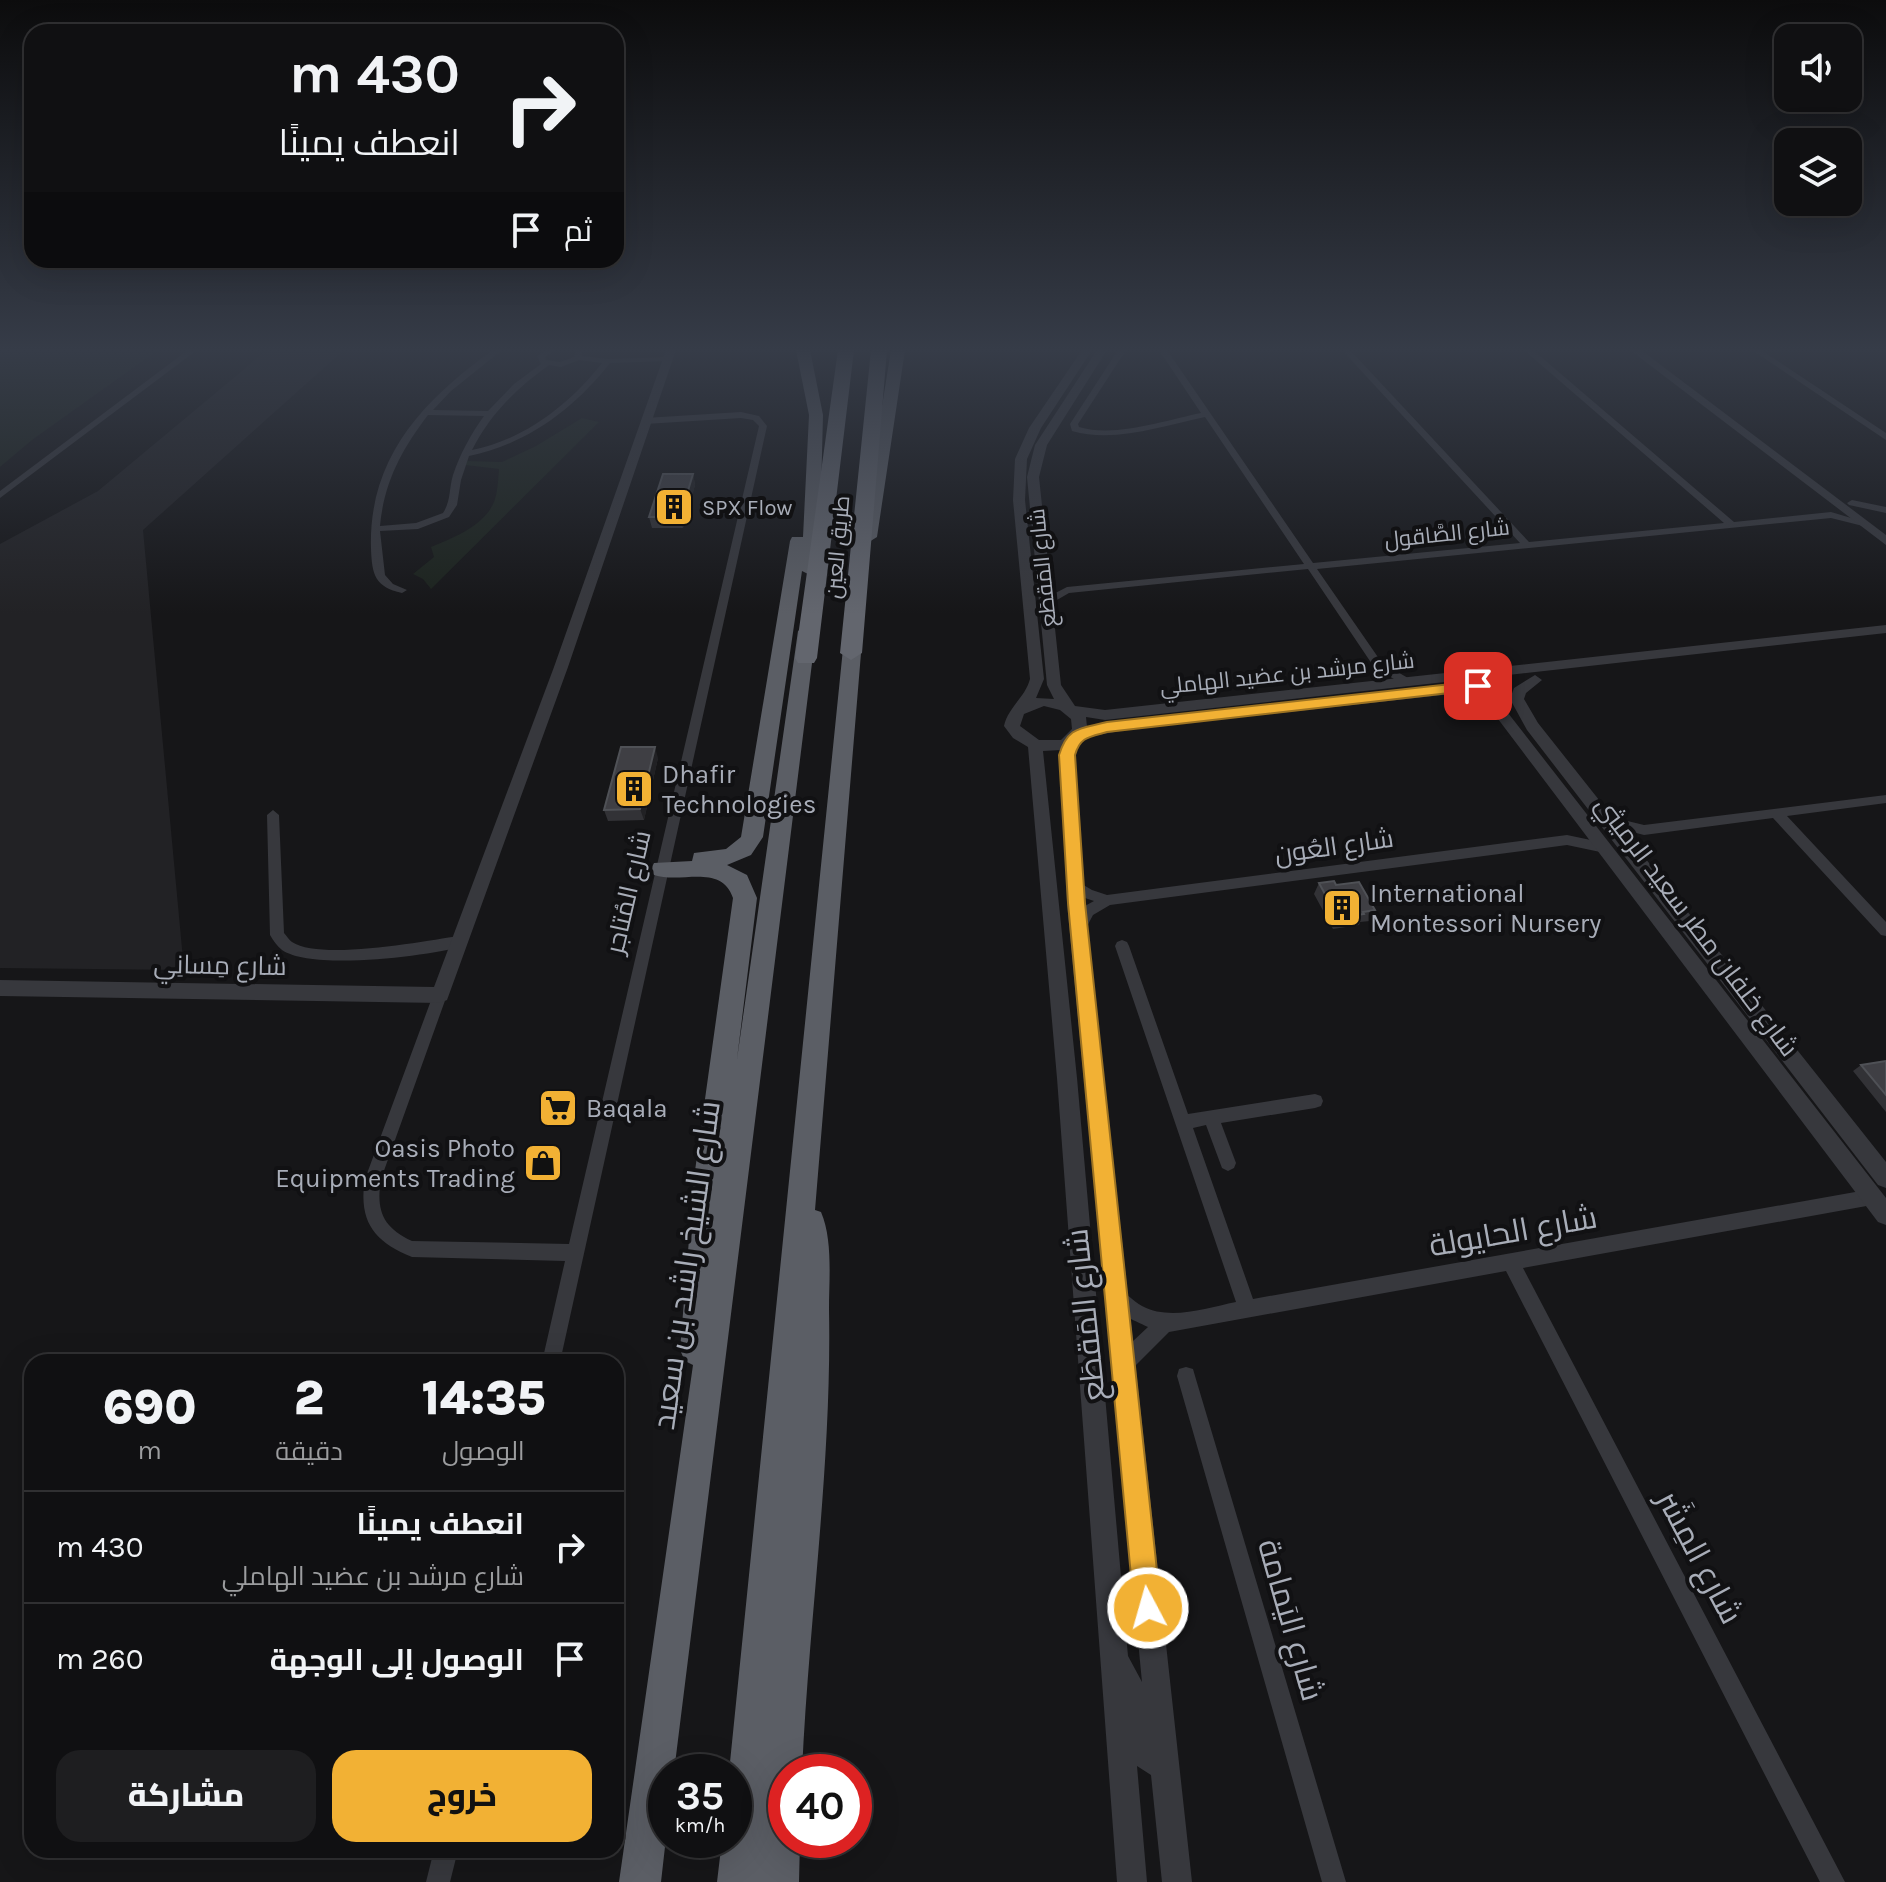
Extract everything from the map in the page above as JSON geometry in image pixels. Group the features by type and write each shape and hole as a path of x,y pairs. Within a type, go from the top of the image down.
{"highway":[{"name":"شارع الشيخ راشد بن سعيد","path":"640,1882 806,658 816,438"},
{"path":"663,864 731,857 748,845 752,837 816,438"},
{"name":"طريق العين","path":"806,658 835,438"},
{"name":"طريق العين","path":"851,653 871,438"},
{"path":"738,1882 851,653 884,438"},
{"path":"663,864 723,871 739,881 745,898 708,1178 681,1568"},
{"path":"778,1882 785,1730 813,1399 813,1259 805,1157"},
{"path":"629,1882 672,1644"}],"street":[{"path":"0,485 64,438"},
{"path":"0,495 76,438"},
{"path":"402,590 387,587 380,580 374,529 377,504 389,468 405,438"},
{"path":"374,529 418,526 446,515 455,502 458,475 476,438"},
{"path":"466,454 487,449 509,438"},
{"path":"576,1253 412,1249 388,1238 373,1218 370,1205 373,1179 561,667 639,438"},
{"name":"شارع المُتاجر","path":"553,1354 759,438"},
{"name":"شارع المَقطَع","path":"1024,705 1037,679 1019,500 1021,459 1031,438"},
{"name":"شارع المَقطَع","path":"1045,438 1035,462 1034,501 1054,685 1070,708"},
{"path":"1223,438 1378,665 1404,681"},
{"path":"1428,438 1527,545"},
{"path":"1630,438 1732,525"},
{"path":"1751,438 1828,496 1829,492 1882,525 1886,510 1844,501"},
{"path":"1762,438 1844,501 1863,523 1886,541"},
{"path":"1831,515 1844,501"},
{"name":"شارع الصَّاقول","path":"1046,602 1067,590 1831,515 1863,523"},
{"name":"شارع الصَّاقول","path":"1043,579 1067,590"},
{"name":"شارع مرشد بن عضيد الهاملي","path":"1070,708 1105,715 1886,629"},
{"name":"شارع مرشد بن عضيد الهاملي","path":"1075,738 1107,727 1886,641"},
{"path":"1375,684 1378,665"},
{"name":"شارع خلفان مطر سعيد الرميثي","path":"1535,680 1525,684 1517,699 1522,727 1587,824 1886,1215"},
{"name":"شارع خلفان مطر سعيد الرميثي","path":"1450,689 1493,707 1522,727 1607,821 1886,1178"},
{"path":"1044,701 1070,708 1081,723 1075,738 1048,747 1024,741 1012,726 1016,711 1024,705 1044,701"},
{"name":"شارع المَقطَع","path":"1075,738 1067,755 1075,885 1177,1882"},
{"name":"شارع المَقطَع","path":"1035,745 1067,1078 1132,1882"},
{"path":"1607,821 1644,830 1886,799"},
{"path":"1776,813 1886,931"},
{"path":"273,815 277,935 286,948 298,953 332,956 459,942"},
{"path":"1567,840 1587,824"},
{"path":"1628,848 1644,830"},
{"name":"شارع العُون","path":"1107,900 1567,840 1605,848"},
{"path":"1075,885 1087,894 1107,900"},
{"path":"1079,928 1088,911 1107,900"},
{"path":"1122,946 1247,1308"},
{"name":"شارع مِسانِي","path":"0,988 440,995"},
{"path":"1067,1078 1075,1067 1085,1071 1099,1202 1112,1256"},
{"path":"1183,1122 1315,1101"},
{"path":"1211,1118 1228,1163"},
{"name":"شارع الحايولة","path":"1164,1324 1872,1197"},
{"name":"شارع المِشَر","path":"1511,1262 1833,1882"},
{"path":"1115,1297 1148,1320 1164,1324"},
{"path":"1122,1365 1164,1324"},
{"name":"شارع اليَمامة","path":"1186,1376 1334,1882"},
{"path":"1114,1656 1135,1698 1139,1742 1144,1753 1151,1760 1164,1760"},
{"path":"438,1882 444,1858"}],"shaded area":[{"path":"0,438 35,438 32,440 0,467"},
{"path":"162,438 246,438 143,530 184,970 0,968 0,544 98,491"},
{"path":"549,438 583,438 431,589 423,579 413,574 434,557 431,547 475,524 494,502 499,469 465,465 467,461 502,462"}],"building":[{"path":"663,474 693,474 680,517 649,517"},
{"name":"Dhafir Technologies","path":"621,747 655,747 640,809 604,810"},
{"path":"1334,881 1336,885 1359,882 1375,910 1338,918 1319,883"},
{"path":"1886,1061 1886,1095 1861,1065"}],"place":[{"name":"SPX Flow","path":"674,507"},
{"name":"Dhafir Technologies","path":"634,789"},
{"name":"International Montessori Nursery","path":"1342,908"},
{"name":"Baqala","path":"558,1108"},
{"name":"Oasis Photo Equipments Trading","path":"543,1163"}],"route":[{"path":"1148,1608 1076,903 1067,755 1071,741 1078,734 1107,727 1478,686"}]}
